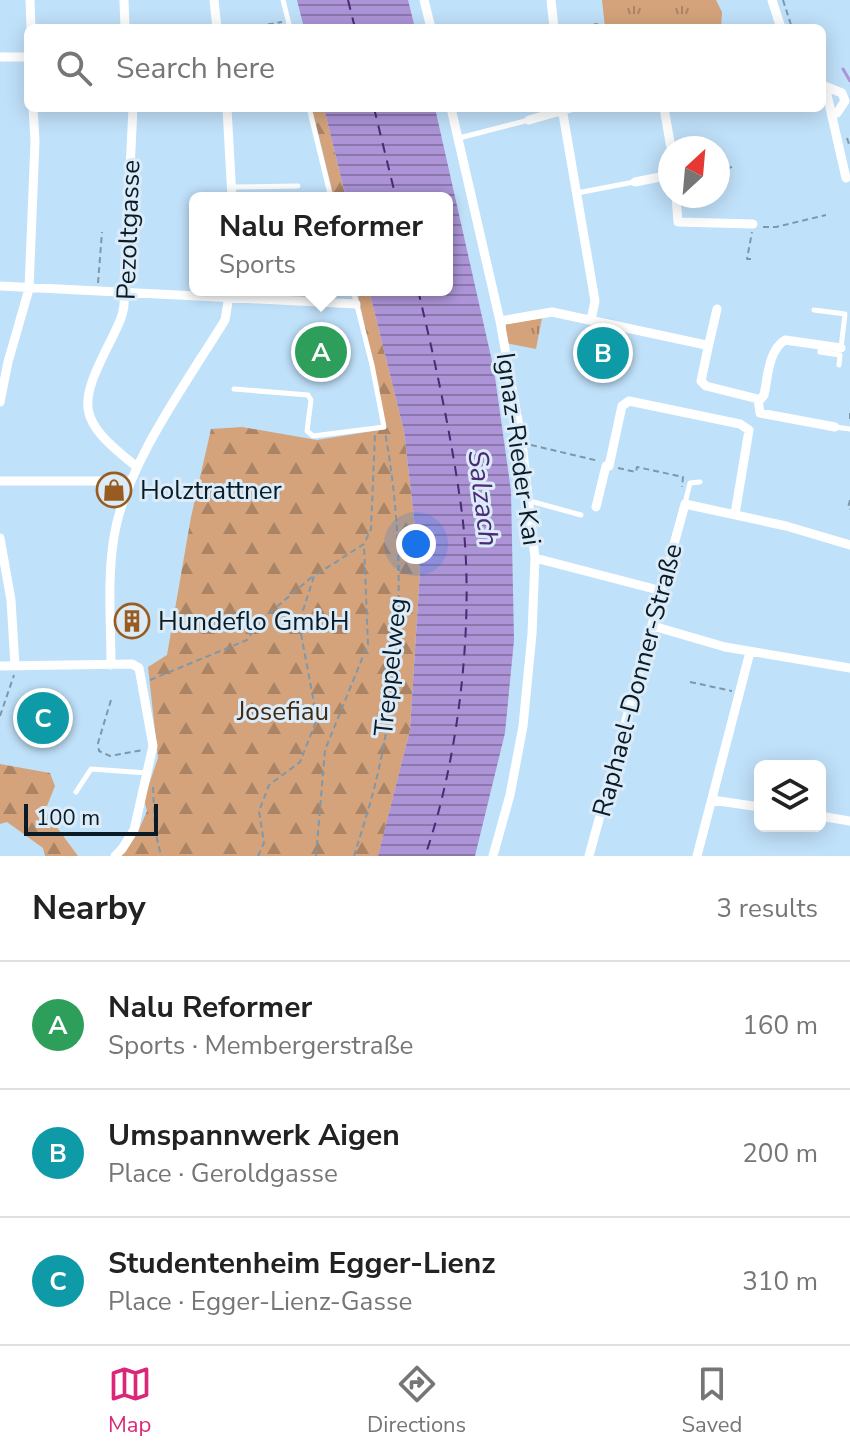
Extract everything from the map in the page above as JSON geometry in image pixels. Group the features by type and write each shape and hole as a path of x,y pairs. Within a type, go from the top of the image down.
{"street":[{"path":"30,0 31,24"},
{"path":"124,0 125,24"},
{"path":"214,0 217,24"},
{"path":"424,0 430,24"},
{"path":"551,0 554,24"},
{"path":"772,0 780,24"},
{"path":"0,57 24,57"},
{"path":"826,87 842,93 845,101 837,113"},
{"path":"826,94 846,178"},
{"path":"0,402 29,289 34,199 33,112"},
{"name":"Pezoltgasse","path":"133,112 124,293 126,310 91,380 86,404 93,426 108,445 137,467"},
{"path":"227,112 231,192"},
{"name":"Ignaz-Rieder-Kai","path":"452,112 500,321 522,443 535,558 532,634 523,726 510,795 493,856"},
{"path":"529,120 555,112"},
{"path":"565,112 595,301 591,320"},
{"path":"665,112 669,136"},
{"path":"635,182 658,177"},
{"path":"677,208 678,222 753,224"},
{"path":"0,286 189,294"},
{"path":"111,665 110,564 114,533 130,481 225,320 230,296"},
{"path":"255,296 356,304"},
{"path":"717,309 701,378 703,384 759,401"},
{"path":"500,321 552,312 706,345 708,348"},
{"path":"747,428 754,424 759,413 759,401 764,395 773,352 780,344 785,340 841,348"},
{"path":"596,507 622,406 629,401 747,428 751,433 735,514"},
{"path":"759,413 835,427"},
{"path":"0,481 130,481"},
{"path":"685,504 850,545"},
{"name":"Raphael-Donner-Straße","path":"589,856 685,504"},
{"path":"0,538 11,600 15,666"},
{"path":"535,558 662,591"},
{"path":"653,626 716,645 850,668"},
{"path":"697,856 750,652"},
{"path":"0,666 132,664 139,668 153,746 134,830 115,856"},
{"path":"712,800 754,806"},
{"path":"826,817 850,821"}],"lane":[{"path":"283,0 289,24"},
{"path":"310,112 330,192"},
{"path":"459,138 529,120"},
{"path":"576,193 635,182"},
{"path":"241,192 298,186"},
{"path":"234,389 308,395 311,400 307,431 313,436 384,427 354,296"},
{"path":"814,310 845,314 841,348"},
{"path":"821,346 820,352 840,355 839,365"},
{"path":"835,427 850,429"},
{"path":"685,504 692,482 700,482"},
{"path":"530,501 581,515"},
{"path":"76,792 91,769 148,773"}],"path":[{"path":"783,0 791,24"},
{"path":"751,259 747,259 753,224 776,227 826,215"},
{"path":"97,292 102,232"},
{"path":"850,413 850,423"},
{"name":"Treppelweg","path":"354,856 375,785 391,698 397,613 399,538 384,427"},
{"path":"316,856 325,750 368,644 364,544 371,529 375,429"},
{"path":"522,443 607,466 636,472 637,467 683,477 681,486 688,488"},
{"path":"850,500 850,509"},
{"path":"142,683 247,640 260,621 314,576 364,544"},
{"path":"258,856 264,843 259,811 269,785 300,762 317,719 299,623 314,576"},
{"path":"0,716 15,666"},
{"path":"690,682 740,692"},
{"path":"111,700 98,743 99,751 110,756 153,746"},
{"path":"153,786 155,830 161,856"}],"green space":[{"path":"602,0 716,0 722,12 721,24 605,24"},
{"path":"313,112 325,112 345,192 333,192"},
{"name":"Josefiau","path":"358,296 370,296 404,431 420,571 410,730 378,856 117,856 137,834 147,811 144,799 158,758 148,667 167,655 191,517 211,429 242,427 317,440 386,429"},
{"path":"542,318 536,349 506,343 506,324"},
{"path":"0,764 50,773 55,786 45,811 78,856 45,856 43,848 7,822 0,824"}],"water":[{"path":"297,0 408,0 414,24 303,24"},
{"name":"Salzach","path":"325,112 436,112 494,370 511,491 514,640 505,733 475,856 378,856 410,730 420,571 404,431 370,296 453,296 453,192 345,192"}],"waterway":[{"path":"843,69 850,81"}],"ferry route":[{"path":"348,0 354,24"},
{"path":"375,112 395,192"},
{"path":"419,296 457,479 467,591 456,729 448,774 425,856"}],"place":[{"name":"Nalu Reformer","path":"321,352"},
{"name":"Umspannwerk Aigen","path":"603,353"},
{"name":"Holztrattner","path":"114,490"},
{"name":"Hundeflo GmbH","path":"132,621"},
{"name":"Studentenheim Egger-Lienz","path":"43,718"}]}
